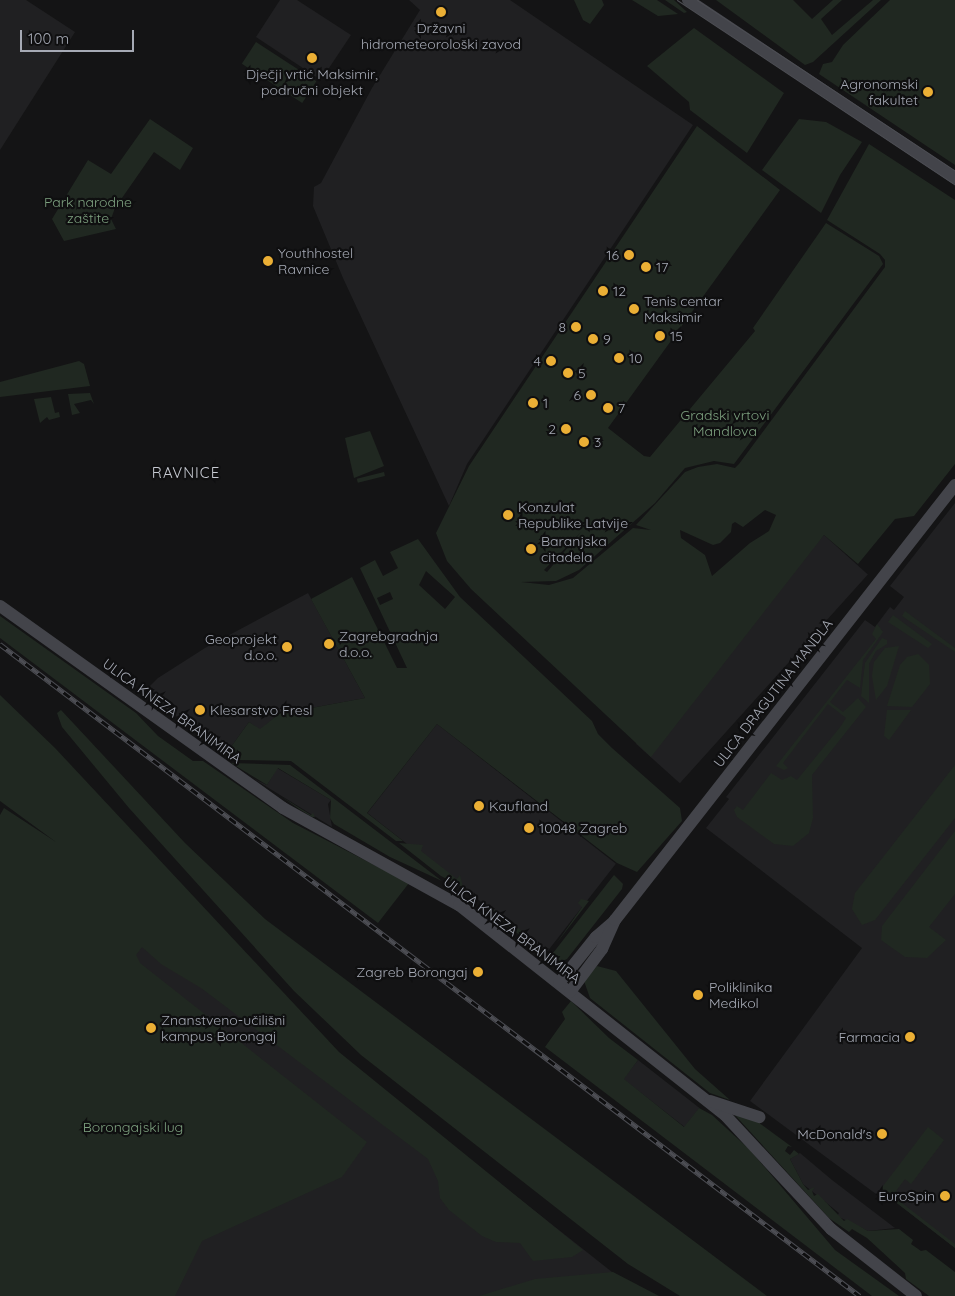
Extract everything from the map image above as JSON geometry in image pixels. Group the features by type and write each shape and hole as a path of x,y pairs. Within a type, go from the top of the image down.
{"main road":[{"path":"688,0 955,178"},
{"name":"ULICA DRAGUTINA MANDLA","path":"558,983 596,937 615,920 955,484"},
{"name":"ULICA KNEZA BRANIMIRA","path":"0,606 283,808 451,899 707,1101 749,1138 831,1229 916,1296"},
{"name":"ULICA DRAGUTINA MANDLA","path":"570,992 599,953 615,920"},
{"path":"707,1101 759,1118"}],"shaded area":[{"path":"0,0 26,0 75,32 0,150"},
{"name":"Dječji vrtić Maksimir, područni objekt","path":"280,0 297,0 351,35 321,80 256,37"},
{"path":"409,0 510,0 693,125 467,464 449,506 343,278 313,206 314,187 321,183 372,88 420,10"},
{"path":"955,503 955,1248 880,1190 876,1194 750,1101 862,948 706,828 729,799 726,797 865,620 875,627 890,607 894,610 904,597 890,586"},
{"path":"824,535 868,574 680,783 636,744"},
{"path":"308,593 365,698 279,714 260,730 249,722 228,751 221,752 150,697 150,686 158,678 205,648"},
{"path":"437,724 616,864 546,953 367,813"},
{"path":"277,768 331,800 328,804 332,827 254,779 267,785"},
{"name":"Borongajski lug","path":"76,848 640,1296 0,1296 0,874"},
{"path":"638,1060 699,1108 685,1127 623,1079"},
{"path":"800,1153 895,1228 868,1231 837,1216 839,1213 803,1184 790,1159"}],"green space":[{"path":"574,0 602,0 604,5 590,24 583,20"},
{"path":"632,0 657,0 678,14 658,16"},
{"path":"665,0 674,0 687,12 684,13"},
{"path":"716,0 793,0 812,19 833,0 842,0 821,19 832,35 873,0 881,0 813,62 805,65"},
{"name":"Agronomski fakultet","path":"890,0 955,0 955,165 819,74 823,64 832,62 843,45"},
{"path":"694,28 784,93 747,153 690,110 689,102 647,66"},
{"path":"256,42 316,81 302,103 242,64"},
{"name":"Park narodne zaštite","path":"150,119 193,148 180,170 154,152 115,208 111,219 116,229 64,241 52,219 88,160 111,174"},
{"path":"799,119 826,122 862,142 840,175 821,213 762,170"},
{"name":"Gradski vrtovi Mandlova","path":"697,126 780,190 608,428 644,456 650,457 755,331 753,328 826,223 879,256 883,264 734,464 714,461 685,468 655,503 579,570 556,581 521,582 549,585 573,578 633,528 651,530 636,525 685,472 698,467 717,464 735,468 739,464 885,267 885,260 880,254 827,220 869,144 955,200 955,464 914,516 895,519 858,564 824,535 651,757 471,589 447,561 436,533 469,466","holes":["765,510 776,515 769,531 750,543 712,576 705,555 681,538 680,530 713,545 720,543 731,532 732,524 735,522 743,527","581,532 547,572 544,570"]},
{"path":"79,361 84,364 90,386 0,397 0,382"},
{"path":"90,393 94,404 91,400 74,404 80,413 72,415 68,394"},
{"path":"51,397 55,413 59,412 60,417 49,420 47,417 40,423 34,399"},
{"path":"370,431 384,466 354,478 345,438"},
{"path":"384,472 385,476 358,483 357,479"},
{"path":"418,539 460,597 592,721 598,734 612,748 680,808 682,821 637,872 617,863 437,724 367,813 403,841 396,841 291,761 236,760 221,752 228,751 249,722 260,729 279,714 365,698 311,599 352,577 397,668 407,668 360,568 375,560 383,576 398,568 390,552","holes":["426,571 455,597 445,609 419,585","390,592 393,599 380,605 377,598"]},
{"path":"905,611 955,648 955,652 902,616"},
{"path":"893,615 932,644 928,648 888,622"},
{"path":"0,616 136,713 158,736 193,761 203,761 293,823 409,883 378,923 0,638"},
{"path":"877,624 883,632 863,660 860,688 847,680 830,702 843,712 858,698 866,707 812,775 813,818 809,833 793,846 774,844 737,817 734,810 737,806 743,810 771,773 782,780 791,776 797,780 841,726 846,718 828,704 783,763 788,768 784,770 776,766 876,639 872,634"},
{"path":"882,638 887,640 887,644 876,651 869,664 869,703 861,696 865,663"},
{"path":"899,646 887,686 876,700 872,676 874,662 885,648"},
{"path":"918,654 929,665 930,684 912,707 887,706 900,665 907,657"},
{"name":"Borongajski lug","path":"0,695 55,748 339,1052 583,1250 572,1257 533,1261 520,1243 496,1242 482,1236 449,1210 440,1198 438,1181 428,1159 201,988 161,964 142,947 136,955 140,963 367,1142 342,1177 202,1241 175,1296 0,1296 0,815 4,808 56,842 0,801"},
{"path":"61,710 185,843 265,919 767,1296 680,1296 628,1264 361,1055 294,991 129,808 62,727 57,713"},
{"path":"887,710 911,710 889,740 884,736"},
{"path":"231,763 290,765 442,881 390,857 334,824 330,818 331,800 278,768 267,785"},
{"path":"955,765 955,818 875,920 862,925 852,909 855,893"},
{"path":"282,797 311,815 313,813 315,817 312,817"},
{"path":"955,831 955,894 929,927 946,940 927,958 905,957 881,940 882,926"},
{"path":"399,843 423,845 421,851 457,879 460,875 463,887 441,876"},
{"path":"614,875 623,884 622,889 567,959 560,962 553,953"},
{"path":"581,899 589,901 556,944 582,907 578,903"},
{"path":"488,905 536,942 535,948 486,907"},
{"path":"597,966 616,971 695,1069 730,1100 710,1093 590,998 584,981"},
{"path":"571,1001 609,1038 638,1060 624,1079 684,1127 699,1108 712,1115 750,1150 835,1250 899,1296 872,1296 545,1047 565,1019 562,1012"},
{"path":"734,1114 758,1122 792,1147 788,1146 785,1151 790,1155 794,1150 799,1154 790,1159 803,1184 808,1190 815,1187 812,1191 814,1196 818,1194 844,1221 847,1219 868,1231 899,1229 913,1240 911,1244 921,1251 926,1250 955,1272 955,1296 929,1296 906,1279 905,1273 867,1238 852,1229 849,1232 829,1218"},
{"path":"928,1127 944,1140 911,1184 905,1179 896,1191 901,1196 898,1200 955,1244 955,1248 880,1190"},
{"path":"613,1272 659,1296 479,1296 535,1279"}],"tram line":[{"path":"677,0 955,185"},
{"path":"697,0 955,171"}],"railway":[{"path":"0,644 860,1296"}],"place":[{"name":"Državni hidrometeorološki zavod","path":"441,12"},
{"name":"Dječji vrtić Maksimir, područni objekt","path":"312,58"},
{"name":"Agronomski fakultet","path":"928,92"},
{"name":"16","path":"629,255"},
{"name":"Youthhostel Ravnice","path":"268,261"},
{"name":"17","path":"646,267"},
{"name":"12","path":"603,291"},
{"name":"Tenis centar Maksimir","path":"634,309"},
{"name":"8","path":"576,327"},
{"name":"15","path":"660,336"},
{"name":"9","path":"593,339"},
{"name":"10","path":"619,358"},
{"name":"4","path":"551,361"},
{"name":"5","path":"568,373"},
{"name":"6","path":"591,395"},
{"name":"1","path":"533,403"},
{"name":"7","path":"608,408"},
{"name":"2","path":"566,429"},
{"name":"3","path":"584,442"},
{"name":"Konzulat Republike Latvije","path":"508,515"},
{"name":"Baranjska citadela","path":"531,549"},
{"name":"Zagrebgradnja d.o.o.","path":"329,644"},
{"name":"Geoprojekt d.o.o.","path":"287,647"},
{"name":"Klesarstvo Fresl","path":"200,710"},
{"name":"Kaufland","path":"479,806"},
{"name":"10048 Zagreb","path":"529,828"},
{"name":"Zagreb Borongaj","path":"478,972"},
{"name":"Poliklinika Medikol","path":"698,995"},
{"name":"Znanstveno-učilišni kampus Borongaj","path":"151,1028"},
{"name":"Farmacia","path":"910,1037"},
{"name":"McDonald's","path":"882,1134"},
{"name":"EuroSpin","path":"945,1196"}],"district":[{"name":"RAVNICE","path":"186,473"}]}
